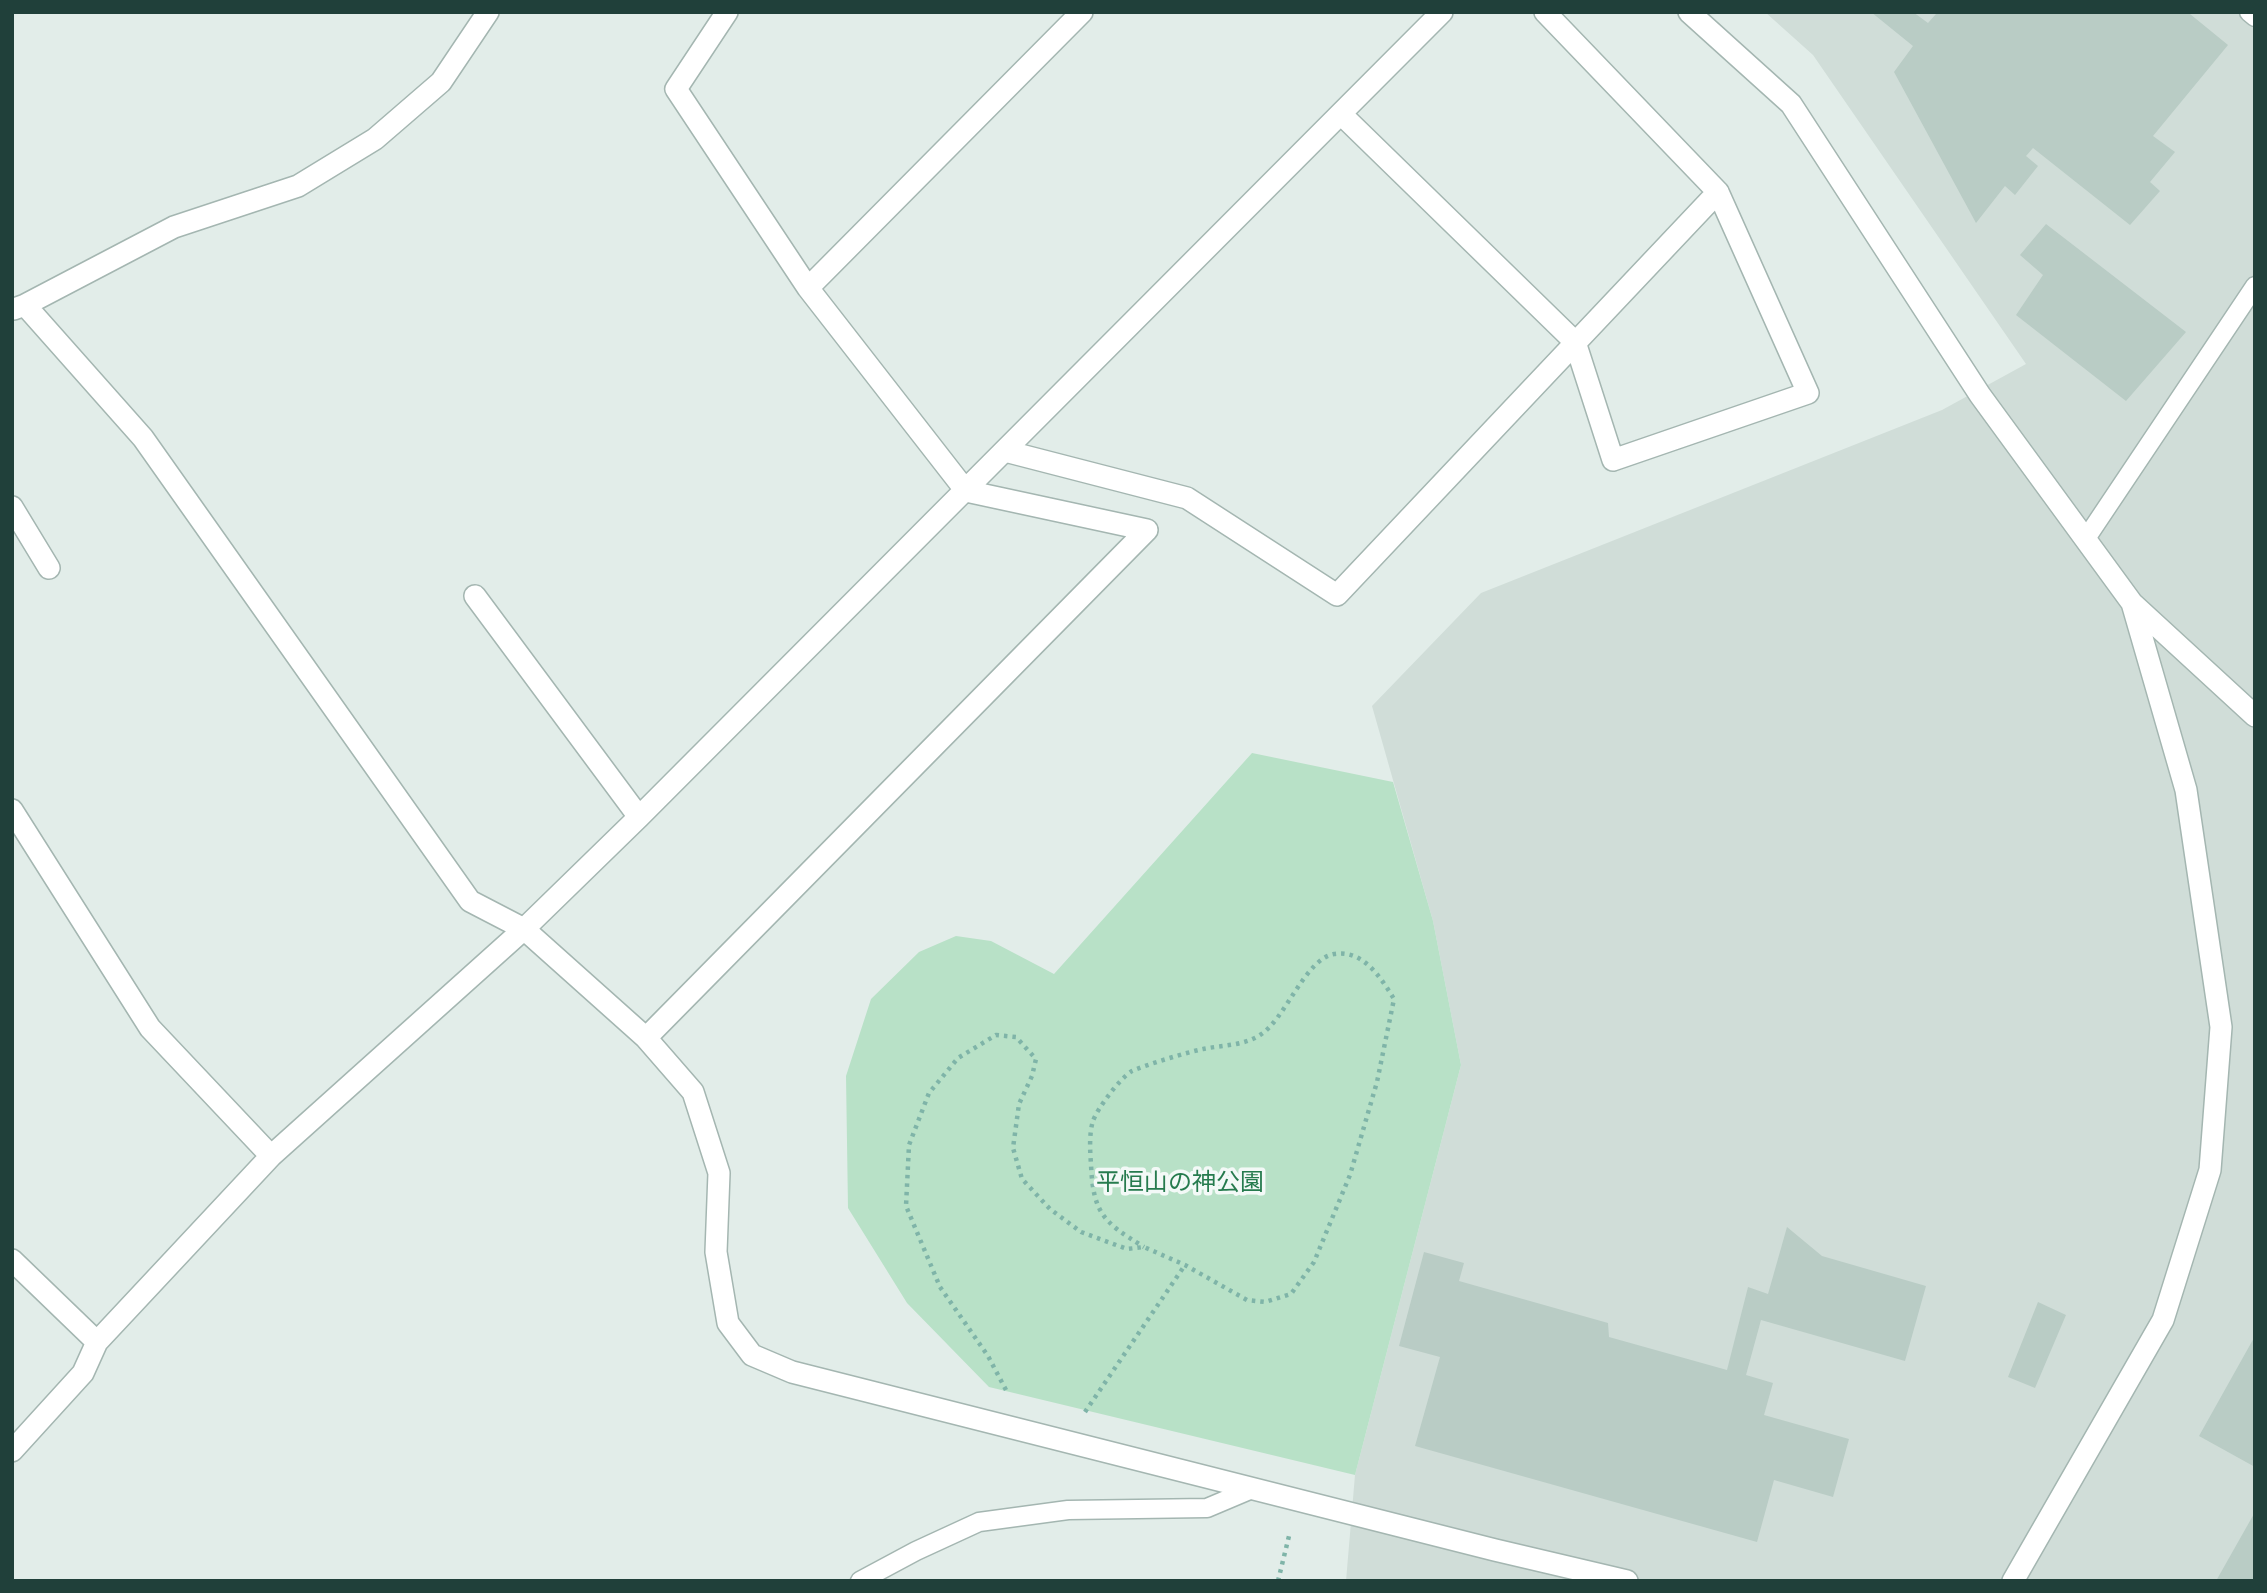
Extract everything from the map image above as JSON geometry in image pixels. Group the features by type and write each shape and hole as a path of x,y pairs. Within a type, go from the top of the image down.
{"street":[{"path":"488,12 441,82 375,139 298,186 174,227 18,307 143,438 470,901 524,929 646,1038 693,1092 719,1173 716,1252 728,1323 752,1355 792,1372 1627,1581"},
{"path":"646,1038 1147,530 966,491 808,288 676,89 727,12"},
{"path":"808,288 1082,12"},
{"path":"12,1451 83,1373 97,1342 271,1156 524,929 639,817 1442,12"},
{"path":"1342,115 1575,342 1613,460 1808,393 1718,192 1545,12"},
{"path":"1689,12 1791,104 1980,395 2132,603 2255,716"},
{"path":"1005,451 1187,498 1337,595 1718,192"},
{"path":"12,507 49,568"},
{"path":"474,596 639,817"},
{"path":"2013,1581 2163,1320 2210,1170 2221,1027 2186,790 2132,603"},
{"path":"12,810 150,1028 271,1156"},
{"path":"12,1260 97,1342"}],"lane":[{"path":"2249,12 2255,17"},
{"path":"2085,540 2255,286"},
{"path":"860,1581 979,1522 1068,1510 1206,1508 1252,1489"}],"path":[{"path":"1347,953 1367,963 1394,999 1377,1082 1350,1175 1314,1262 1291,1294 1265,1302 1247,1300 1185,1265 1144,1247 1116,1230 1100,1212 1092,1191 1090,1156 1093,1121 1107,1097 1130,1072 1199,1049 1244,1042 1262,1035 1308,972 1331,954 1347,953"},
{"path":"1027,1432 988,1356 940,1287 906,1206 909,1145 929,1093 958,1058 996,1035 1016,1037 1028,1048 1036,1059 1020,1104 1013,1148 1022,1179 1050,1209 1081,1232 1127,1249 1144,1247"},
{"path":"1065,1442 1185,1265"},
{"path":"1278,1581 1298,1500"}],"shaded area":[{"path":"1765,12 2255,12 2255,1581 1346,1581 1355,1475 1461,1065 1433,921 1372,706 1481,593 1942,410 2026,364 1813,55"}],"green space":[{"name":"平恒山の神公園","path":"1252,753 1393,782 1433,921 1461,1065 1355,1475 989,1387 907,1303 848,1208 846,1076 871,999 919,952 956,936 991,941 1054,974"}],"building":[{"path":"1871,12 1913,12 1928,23 1936,14 1934,12 2192,12 2190,14 2228,45 2153,136 2175,152 2150,182 2160,191 2130,225 2033,148 2026,156 2038,166 2015,195 2005,186 1976,223 1894,72 1913,46"},
{"path":"2046,224 2186,332 2126,401 2016,315 2043,275 2020,255"},
{"path":"1787,1227 1822,1256 1926,1286 1905,1361 1761,1320 1746,1375 1773,1383 1764,1415 1849,1439 1833,1497 1774,1480 1757,1542 1415,1446 1440,1357 1399,1346 1424,1252 1464,1263 1459,1281 1608,1323 1609,1337 1727,1370 1748,1287 1768,1294"},
{"path":"2038,1302 2066,1315 2035,1388 2008,1377"},
{"path":"2255,1336 2255,1467 2199,1436"},
{"path":"2255,1512 2255,1581 2216,1581"}]}
